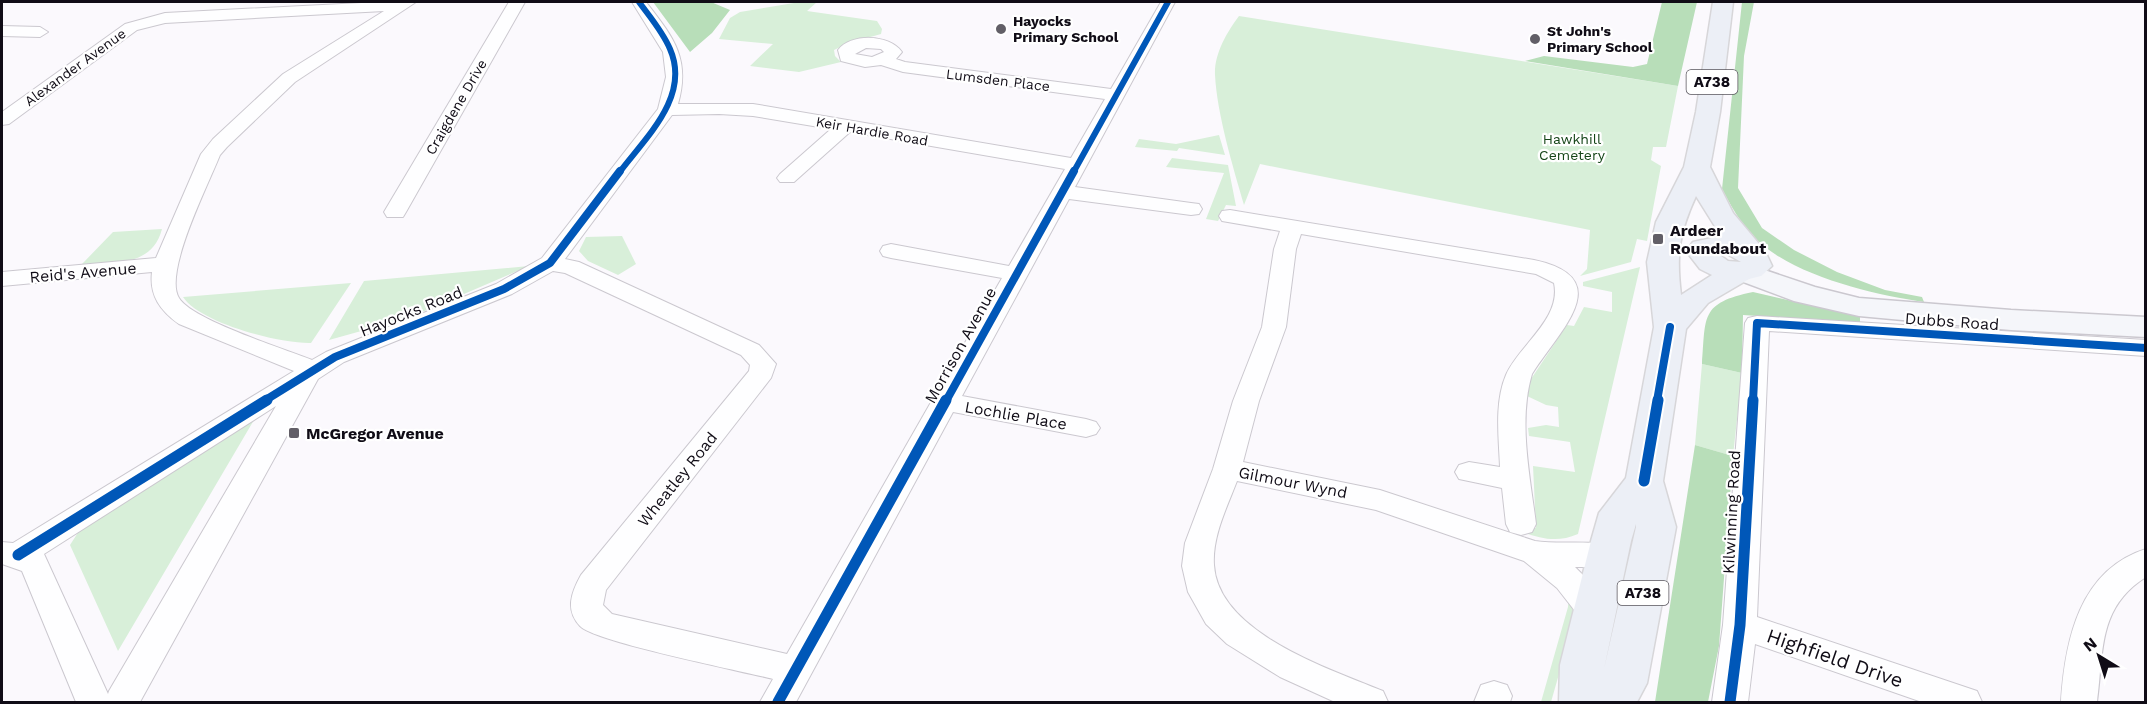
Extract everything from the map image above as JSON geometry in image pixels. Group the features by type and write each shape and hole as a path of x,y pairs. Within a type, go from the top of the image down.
{"main road":[{"name":"A738","path":"1703,252 1688,214 1691,179 1708,111 1723,2"},
{"path":"1666,289 1662,262 1670,222 1691,179 1724,223 1746,262"},
{"path":"1666,289 1673,278 1703,252 1714,265 1746,262 1831,302 1917,312 2145,327"},
{"path":"1670,327 1697,296 1746,262"},
{"name":"A738","path":"1613,702 1624,683 1656,527 1644,482 1670,327 1666,289"},
{"name":"A738","path":"1582,702 1582,664 1619,513 1644,482"}],"street":[{"name":"Craigdene Drive","path":"395,212 516,2"},
{"name":"Hayocks Road","path":"10,554 346,352 504,289 550,264 667,110 673,90 676,60 665,39 639,2"},
{"name":"Morrison Avenue","path":"778,702 1168,2"},
{"name":"Alexander Avenue","path":"2,120 137,24 165,18 350,4 406,3"},
{"path":"314,370 188,319 173,309 165,297 161,281 165,264 211,154 220,143 289,78 406,3"},
{"path":"2,32 40,32"},
{"name":"Lumsden Place","path":"882,60 893,65 938,72 1115,95"},
{"name":"Keir Hardie Road","path":"667,110 733,108 1076,165"},
{"path":"787,178 846,126"},
{"path":"1062,192 1191,209"},
{"path":"1230,216 1543,269 1566,282 1565,306 1519,375 1514,391 1515,480 1527,538"},
{"name":"Gilmour Wynd","path":"1293,225 1285,249 1274,327 1246,401 1227,469 1380,500 1527,538 1558,555 1608,555"},
{"path":"891,251 1017,274"},
{"name":"Reid's Avenue","path":"2,279 165,264"},
{"name":"Wheatley Road","path":"550,264 571,267 750,350 763,364 762,372 592,584 586,602 588,612 596,622 609,626 796,670"},
{"name":"Dubbs Road","path":"1757,323 2145,348"},
{"name":"Kilwinning Road","path":"1730,702 1740,625 1757,323"},
{"name":"Hayocks Road","path":"122,702 302,384 314,370"},
{"name":"Lochlie Place","path":"945,402 1086,428"},
{"path":"1227,469 1199,553 1200,583 1208,600 1223,620 1243,639 1370,702"},
{"path":"1469,472 1515,480"},
{"name":"Gilmour Wynd","path":"1527,538 1580,590 1594,611"},
{"name":"Hayocks Road","path":"10,554 29,559 35,565 94,702"},
{"path":"2079,702 2089,622 2098,600 2124,572 2145,561"},
{"name":"Highfield Drive","path":"1740,625 1964,702"}],"green space":[{"path":"653,2 711,2 730,10 712,33 690,52"},
{"path":"800,2 817,2 807,11 877,21 882,29 881,34 834,50 835,56 841,62 799,72 750,66 773,44 719,39 730,18 740,12"},
{"path":"1662,2 1697,2 1678,86 1525,61 1544,56 1633,67 1647,64"},
{"path":"1742,2 1754,2 1744,56 1738,188 1762,228 1794,250 1837,272 1885,290 1922,297 1924,302 1881,294 1833,281 1788,262 1753,236 1732,208 1722,189"},
{"name":"Hawkhill Cemetery","path":"1239,16 1678,86 1666,147 1653,147 1651,160 1661,166 1647,241 1637,239 1631,262 1580,276 1587,269 1590,230 1260,164 1244,205 1222,123 1215,75 1219,51"},
{"path":"1219,135 1225,155 1179,148 1177,151 1135,147 1139,139 1176,144"},
{"path":"1172,158 1228,165 1236,206 1226,205 1218,221 1206,219 1224,173 1166,167"},
{"path":"162,229 150,250 141,256 119,262 82,264 113,232"},
{"path":"622,236 636,264 618,275 588,261 579,251 586,237"},
{"path":"529,266 408,318 329,340 364,281"},
{"path":"1640,267 1578,534 1552,539 1510,528 1509,525 1536,528 1533,466 1575,472 1570,442 1529,436 1528,428 1546,425 1559,427 1558,407 1546,405 1527,396 1529,382 1567,325 1574,326 1584,307 1612,312 1612,292 1583,286 1583,282"},
{"path":"351,283 311,343 280,340 242,330 206,315 183,297"},
{"path":"1753,292 1860,317 1860,323 1743,315 1742,373 1702,364 1704,334 1709,314 1723,301"},
{"path":"1702,364 1742,373 1733,456 1695,445"},
{"path":"254,420 118,651 70,545 79,531"},
{"path":"1695,445 1733,456 1719,646 1708,702 1655,702"},
{"path":"1569,590 1577,611 1551,702 1541,702 1568,607"}],"cycle path":[{"path":"18,555 335,357 504,289 550,263 667,110 675,77 671,52 659,29 639,2"},
{"path":"778,702 1168,2"},
{"path":"1730,702 1740,625 1757,323 2146,348"},
{"path":"1644,481 1670,327"}],"place":[{"name":"Hayocks Primary School","path":"1001,29"},
{"name":"St John's Primary School","path":"1535,39"},
{"name":"Ardeer Roundabout","path":"1658,239"},
{"name":"McGregor Avenue","path":"294,433"}]}
